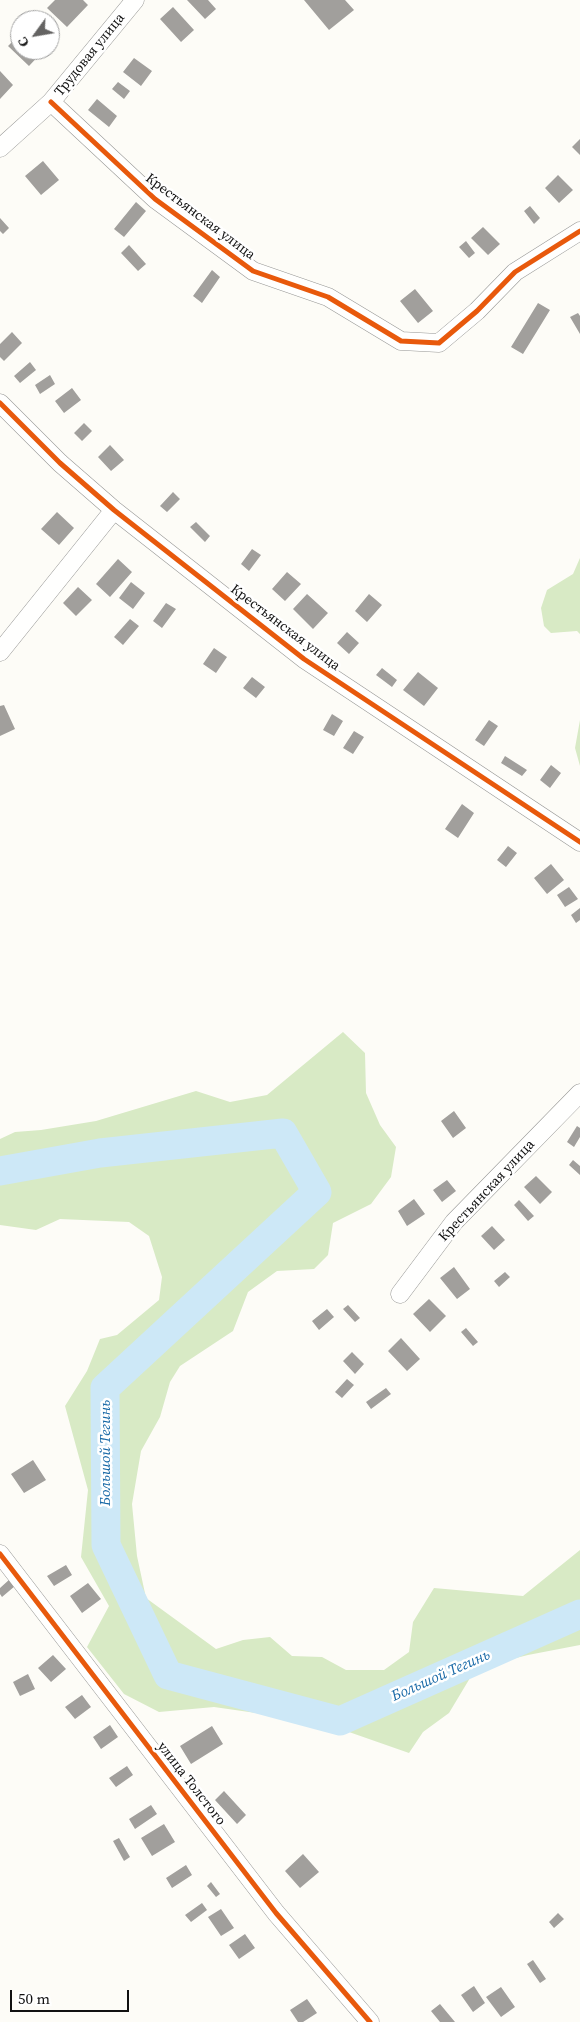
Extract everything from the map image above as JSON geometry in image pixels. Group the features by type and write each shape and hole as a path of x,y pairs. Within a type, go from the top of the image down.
{"street":[{"name":"Трудовая улица","path":"0,148 51,102 135,0"},
{"name":"Крестьянская улица","path":"51,102 155,199 253,271 328,297 401,342 439,343 477,311 514,272 580,231"},
{"name":"Крестьянская улица","path":"0,403 60,462 114,510 304,659 580,842"},
{"path":"0,652 114,510"},
{"name":"Крестьянская улица","path":"400,1294 454,1222 580,1093"},
{"name":"улица Толстого","path":"0,1554 276,1914 370,2022"}],"green space":[{"path":"580,558 580,634 577,631 551,633 544,626 541,608 547,590 573,574"},
{"path":"580,720 580,766 575,748"},
{"path":"343,1032 365,1053 366,1093 380,1125 396,1147 391,1177 371,1204 333,1223 328,1255 314,1269 277,1271 248,1292 233,1331 180,1366 170,1382 160,1417 141,1451 132,1504 137,1556 146,1598 216,1649 243,1640 270,1637 292,1656 322,1657 346,1670 384,1670 409,1652 413,1622 434,1588 523,1596 580,1550 580,1645 476,1668 449,1713 423,1732 409,1753 349,1732 256,1713 214,1707 159,1712 124,1694 87,1647 109,1606 81,1557 88,1490 65,1406 87,1371 100,1339 117,1335 159,1300 162,1277 149,1236 129,1222 60,1219 36,1230 0,1225 0,1139 15,1132 41,1130 96,1121 196,1091 230,1102 267,1095"}],"building":[{"path":"55,0 83,0 88,5 67,27 60,20 60,10 49,10 47,8"},
{"path":"187,0 208,0 216,9 205,19"},
{"path":"304,0 345,0 354,10 329,30"},
{"path":"173,7 194,30 181,42 160,19"},
{"path":"134,58 152,71 141,86 123,72"},
{"path":"23,60 35,60 29,66"},
{"path":"0,71 13,85 0,99"},
{"path":"118,82 130,91 124,99 112,89"},
{"path":"97,99 117,116 109,127 88,110"},
{"path":"580,139 580,155 572,147"},
{"path":"43,161 59,180 41,195 25,176"},
{"path":"558,175 573,190 559,203 545,188"},
{"path":"136,202 146,211 124,237 114,229"},
{"path":"530,206 540,218 534,224 524,211"},
{"path":"0,218 9,228 3,234 0,231"},
{"path":"483,227 500,244 488,255 471,238"},
{"path":"466,241 475,253 469,258 459,247"},
{"path":"129,245 146,264 138,271 121,253"},
{"path":"212,270 220,277 202,303 193,296"},
{"path":"415,289 433,311 418,323 400,301"},
{"path":"538,303 550,310 523,354 511,347"},
{"path":"578,313 580,316 580,334 570,317"},
{"path":"12,332 22,343 4,361 0,357 0,344"},
{"path":"30,362 36,370 20,383 14,376"},
{"path":"50,375 55,384 40,394 35,385"},
{"path":"72,388 81,400 64,413 55,401"},
{"path":"84,423 92,431 82,441 74,433"},
{"path":"110,445 124,460 111,471 98,457"},
{"path":"173,492 180,499 167,512 160,506"},
{"path":"57,512 74,528 59,545 41,529"},
{"path":"196,522 210,536 205,542 190,527"},
{"path":"252,549 261,555 249,571 241,564"},
{"path":"118,559 132,572 110,597 96,584"},
{"path":"287,572 301,584 285,601 272,589"},
{"path":"131,582 145,593 133,609 119,598"},
{"path":"78,587 92,600 76,616 63,603"},
{"path":"307,594 328,613 313,629 293,609"},
{"path":"369,594 382,605 367,622 355,611"},
{"path":"166,603 176,609 162,628 153,621"},
{"path":"130,619 139,626 123,645 114,637"},
{"path":"347,632 359,643 349,654 337,643"},
{"path":"214,648 227,657 216,673 203,664"},
{"path":"382,668 397,680 392,687 376,675"},
{"path":"418,672 438,688 424,706 403,690"},
{"path":"252,677 265,687 256,698 243,688"},
{"path":"4,705 15,729 0,736 0,706"},
{"path":"332,714 343,721 334,736 323,730"},
{"path":"489,720 498,726 484,746 475,740"},
{"path":"354,731 364,737 353,754 343,748"},
{"path":"505,756 527,770 522,776 501,763"},
{"path":"551,765 561,773 550,788 540,780"},
{"path":"462,804 474,813 458,838 445,829"},
{"path":"508,846 517,853 506,867 497,860"},
{"path":"551,864 564,880 547,894 534,878"},
{"path":"569,887 578,899 565,907 557,895"},
{"path":"580,908 580,920 576,923 571,915"},
{"path":"454,1111 466,1128 453,1138 441,1121"},
{"path":"577,1126 580,1128 580,1137 574,1147 567,1142"},
{"path":"573,1160 580,1166 580,1175 569,1165"},
{"path":"536,1176 552,1192 540,1204 524,1187"},
{"path":"447,1180 456,1191 442,1202 433,1190"},
{"path":"414,1199 425,1214 407,1226 398,1211"},
{"path":"519,1200 534,1216 528,1221 514,1205"},
{"path":"492,1226 505,1240 494,1250 481,1236"},
{"path":"454,1267 470,1289 457,1299 440,1278"},
{"path":"505,1272 510,1277 499,1287 494,1281"},
{"path":"429,1299 446,1316 430,1332 413,1314"},
{"path":"348,1305 360,1318 355,1322 343,1309"},
{"path":"327,1309 334,1317 319,1330 312,1321"},
{"path":"466,1328 478,1342 473,1346 461,1332"},
{"path":"401,1338 420,1359 407,1371 388,1351"},
{"path":"352,1352 364,1364 355,1374 343,1361"},
{"path":"347,1379 354,1385 342,1398 335,1392"},
{"path":"386,1388 391,1394 371,1409 366,1402"},
{"path":"33,1460 46,1480 24,1493 11,1474"},
{"path":"66,1565 72,1575 54,1586 47,1576"},
{"path":"10,1579 15,1586 2,1597 0,1588"},
{"path":"88,1583 101,1599 82,1613 70,1596"},
{"path":"53,1655 66,1669 51,1682 38,1668"},
{"path":"28,1674 35,1689 20,1696 13,1682"},
{"path":"82,1695 91,1707 75,1719 65,1707"},
{"path":"110,1725 118,1737 101,1749 93,1737"},
{"path":"212,1726 223,1744 191,1764 180,1746"},
{"path":"127,1766 133,1775 116,1787 109,1778"},
{"path":"224,1791 246,1815 237,1824 215,1800"},
{"path":"151,1805 157,1814 135,1829 129,1819"},
{"path":"164,1824 175,1842 152,1856 141,1838"},
{"path":"119,1838 130,1857 124,1861 113,1841"},
{"path":"303,1854 319,1872 300,1888 285,1871"},
{"path":"186,1865 192,1875 172,1888 166,1878"},
{"path":"211,1882 220,1894 216,1897 207,1886"},
{"path":"202,1903 207,1910 191,1922 185,1915"},
{"path":"221,1909 234,1928 221,1936 208,1917"},
{"path":"558,1913 564,1919 554,1928 549,1922"},
{"path":"245,1934 255,1948 239,1959 229,1945"},
{"path":"533,1960 546,1979 540,1983 527,1964"},
{"path":"474,1986 485,2003 473,2012 461,1995"},
{"path":"501,1987 515,2007 501,2017 486,1997"},
{"path":"307,1999 317,2013 303,2022 298,2022 290,2010"},
{"path":"440,2004 455,2022 440,2022 431,2011"}],"waterway":[{"name":"Большой Тегинь","path":"0,1171 100,1153 283,1133 317,1192 105,1388 106,1545 168,1675 340,1721 580,1614"}],"cycle path":[{"path":"51,102 155,199 253,271 328,297 401,341 439,343 477,311 515,272 580,231"},
{"path":"0,403 60,463 114,510 304,659 580,842"},
{"path":"0,1554 276,1913 370,2022"}]}
